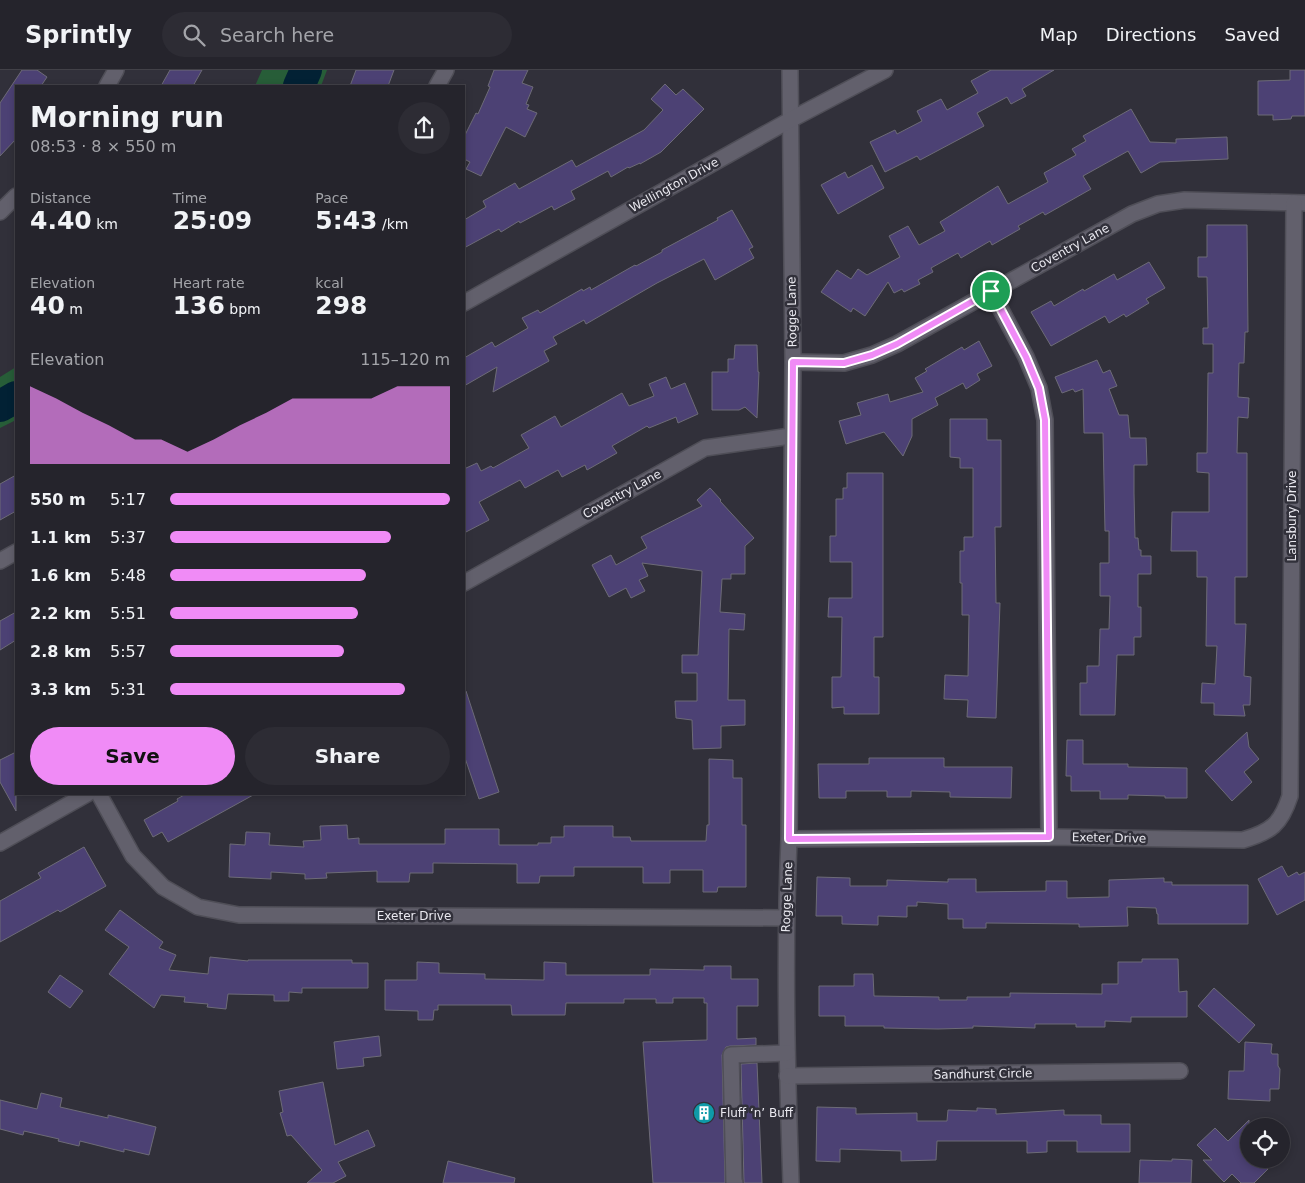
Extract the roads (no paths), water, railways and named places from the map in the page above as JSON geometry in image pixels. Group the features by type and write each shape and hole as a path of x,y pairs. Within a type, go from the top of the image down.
{"street":[{"path":"108,85 116,70"},
{"path":"438,85 446,70"},
{"name":"Rogge Lane","path":"790,70 793,362 789,839 786,918 787,1076 791,1183"},
{"name":"Wellington Drive","path":"465,302 790,120 885,70"},
{"path":"0,212 15,197"},
{"name":"Coventry Lane","path":"793,362 844,363 872,355 897,344 1132,214 1158,204 1185,200 1300,203"},
{"name":"Lansbury Drive","path":"1275,826 1284,812 1290,796 1300,203"},
{"path":"991,291 1039,388 1045,420 1049,837"},
{"name":"Coventry Lane","path":"465,582 705,448 791,436"},
{"path":"0,561 15,553"},
{"path":"0,843 85,795"},
{"name":"Exeter Drive","path":"100,795 133,856 163,887 198,907 239,915 786,918"},
{"name":"Exeter Drive","path":"789,839 1049,837 1243,840 1261,835 1275,826"},
{"path":"735,1183 731,1055 787,1053"},
{"name":"Sandhurst Circle","path":"787,1076 1180,1071"}],"waterway":[{"path":"299,85 306,70"},
{"path":"0,406 15,398"}],"place":[{"name":"Fluff ‘n’ Buff","path":"704,1113"}]}
